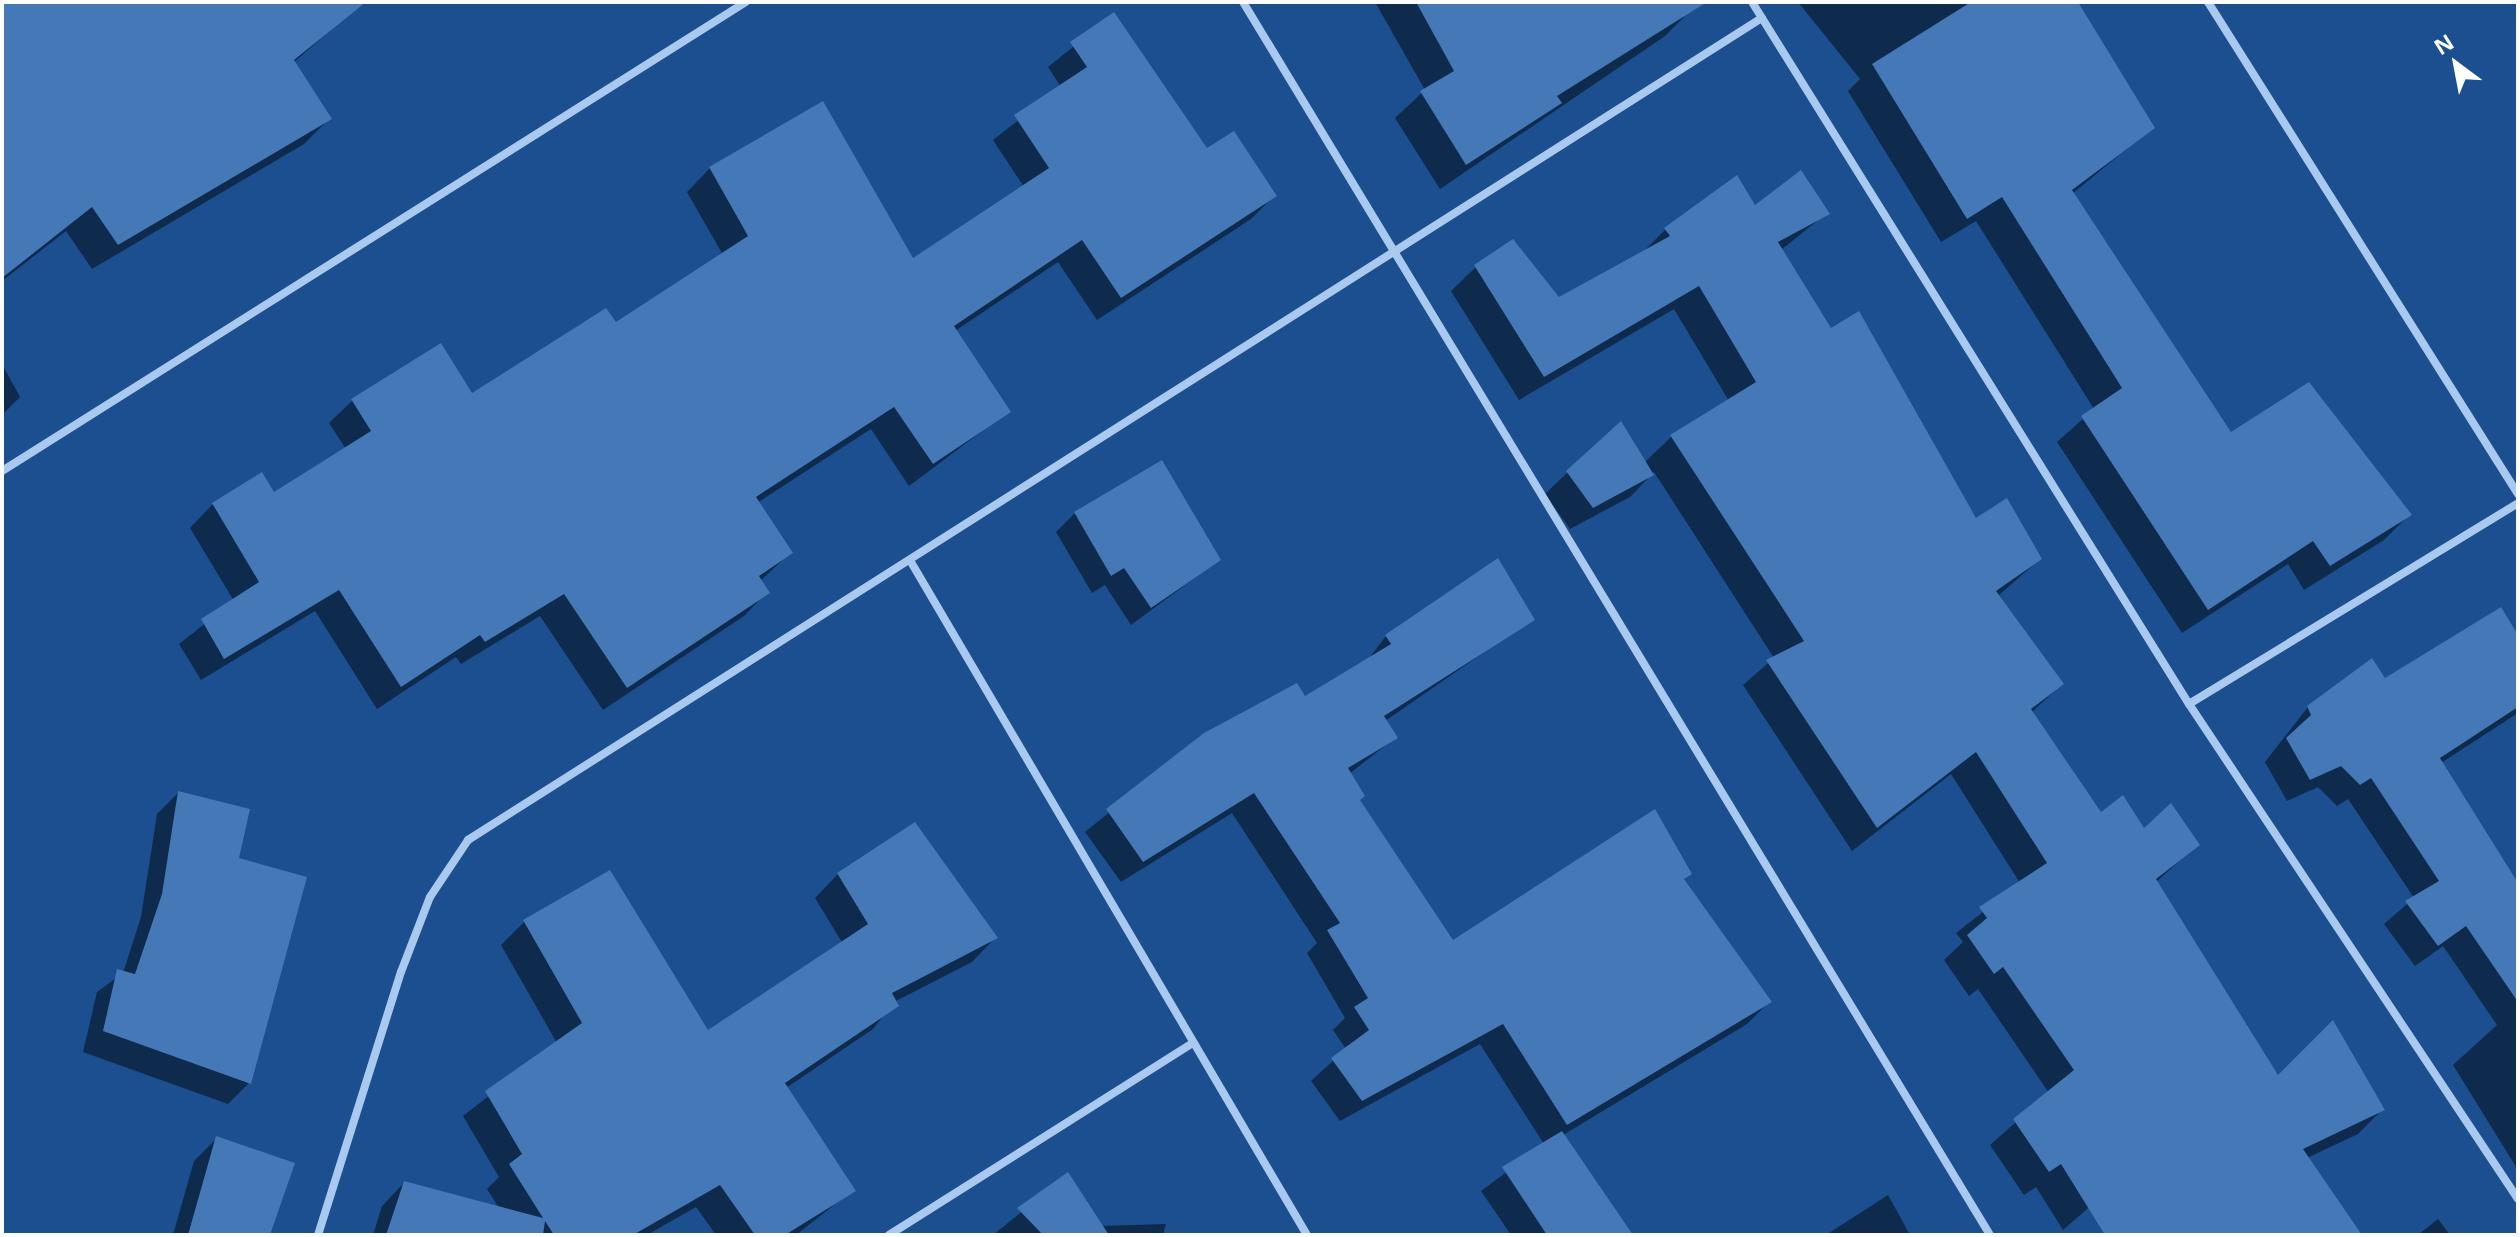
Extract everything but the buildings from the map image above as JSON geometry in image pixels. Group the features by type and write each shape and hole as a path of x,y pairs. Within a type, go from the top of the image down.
{"street":[{"path":"2,471 746,2"},
{"path":"1243,2 1990,1235"},
{"path":"1752,2 2189,704 2518,1199"},
{"path":"2208,2 2518,494"},
{"path":"318,1235 401,972 430,897 468,840 1397,254 1762,18"},
{"path":"2189,704 2518,503"},
{"path":"911,562 1307,1235"},
{"path":"889,1235 1193,1043"}]}
